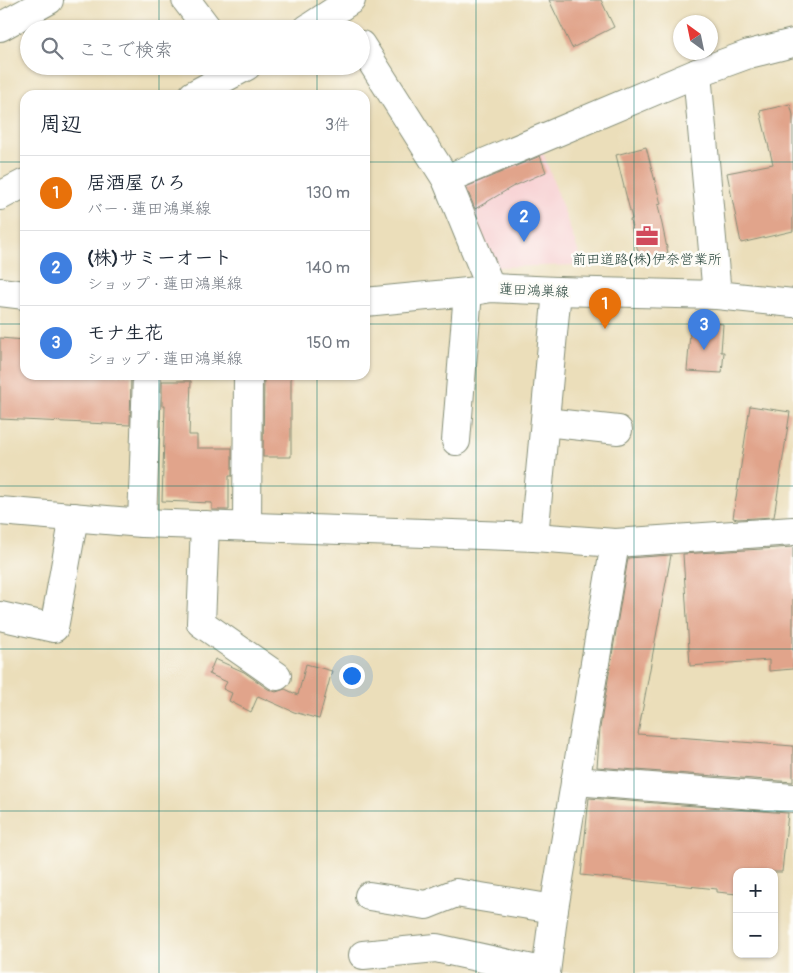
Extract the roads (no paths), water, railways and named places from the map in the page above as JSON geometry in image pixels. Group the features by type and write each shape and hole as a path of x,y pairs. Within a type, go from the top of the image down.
{"street":[{"path":"0,27 49,0"},
{"path":"186,0 201,20"},
{"path":"328,20 347,12"},
{"path":"446,179 697,73 749,54 793,43"},
{"path":"370,59 446,179 480,290 456,441"},
{"path":"697,73 717,295"},
{"path":"202,90 229,75"},
{"path":"0,196 20,186"},
{"name":"蓮田鴻巣線","path":"370,301 480,290 717,295 793,303"},
{"path":"534,537 557,291"},
{"path":"0,292 20,294"},
{"path":"142,523 147,380"},
{"path":"247,527 248,380"},
{"path":"545,422 618,430"},
{"path":"0,511 142,523 534,537 615,543 793,531"},
{"path":"0,616 54,628 74,517"},
{"path":"205,525 201,623 277,676"},
{"path":"363,955 436,948 546,972 554,909 615,543"},
{"path":"575,781 793,798"},
{"path":"369,896 426,905 456,893 554,909"}],"place":[{"name":"前田道路(株)伊奈営業所","path":"647,236"},
{"name":"(株)サミーオート","path":"524,242"},
{"name":"居酒屋 ひろ","path":"605,329"},
{"name":"モナ生花","path":"704,350"}]}
